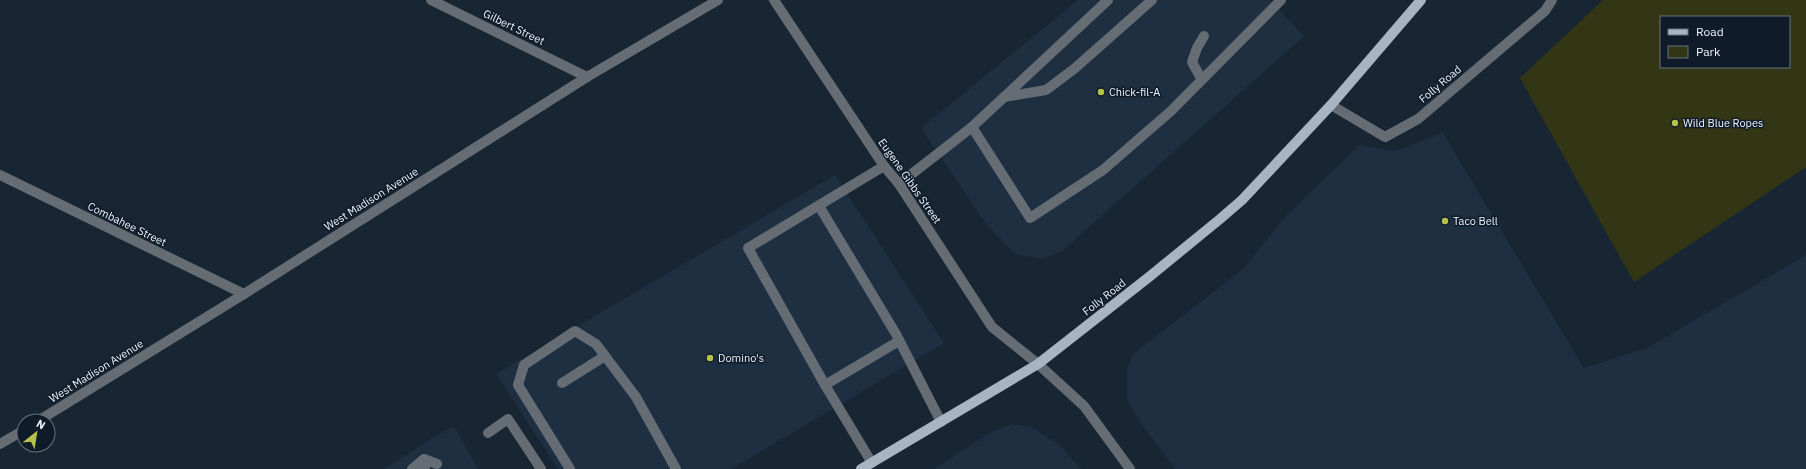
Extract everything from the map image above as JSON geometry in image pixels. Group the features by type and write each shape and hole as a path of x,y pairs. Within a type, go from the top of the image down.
{"main road":[{"name":"Folly Road","path":"862,469 1038,364 1149,277 1242,200 1330,105 1421,0"}],"street":[{"name":"Gilbert Street","path":"431,0 587,77"},
{"name":"West Madison Avenue","path":"51,413 244,294 587,77 718,0"},
{"name":"Eugene Gibbs Street","path":"774,0 884,166 899,184 992,327 1038,364 1084,406 1130,469"},
{"path":"899,184 972,127 1108,0"},
{"path":"1004,97 1046,90 1074,69 1152,0"},
{"name":"Folly Road","path":"1330,105 1385,137 1418,119 1545,11 1552,0"},
{"path":"972,127 1030,218 1103,170 1202,80 1276,2"},
{"path":"1202,80 1192,62 1197,48 1204,36"},
{"path":"872,463 825,385 748,248 884,166"},
{"name":"Combahee Street","path":"0,175 244,294"},
{"path":"819,206 899,342 941,422"},
{"path":"570,469 518,385 524,365 575,332 596,344 636,397 676,469"},
{"path":"825,385 899,342"},
{"path":"562,383 605,356"},
{"path":"488,433 508,419 541,469"},
{"path":"0,444 16,435"},
{"path":"412,469 425,464 437,464"}],"shaded area":[{"path":"1078,0 1270,0 1304,36 1062,251 1043,259 1015,254 986,224 921,128"},
{"path":"1443,133 1584,368 1647,348 1806,255 1806,469 1175,469 1140,422 1127,400 1127,370 1133,354 1243,269 1284,218 1359,145 1395,151"},
{"path":"835,175 944,343 731,469 558,469 496,374"},
{"path":"1011,424 1032,427 1061,446 1081,469 934,469 990,433"},
{"path":"454,426 478,469 384,469 429,440"}],"green space":[{"name":"Wild Blue Ropes","path":"1603,0 1806,0 1806,167 1634,282 1520,78"}],"place":[{"name":"Chick-fil-A","path":"1101,92"},
{"name":"Wild Blue Ropes","path":"1675,123"},
{"name":"Taco Bell","path":"1445,221"},
{"name":"Domino's","path":"710,358"}]}
